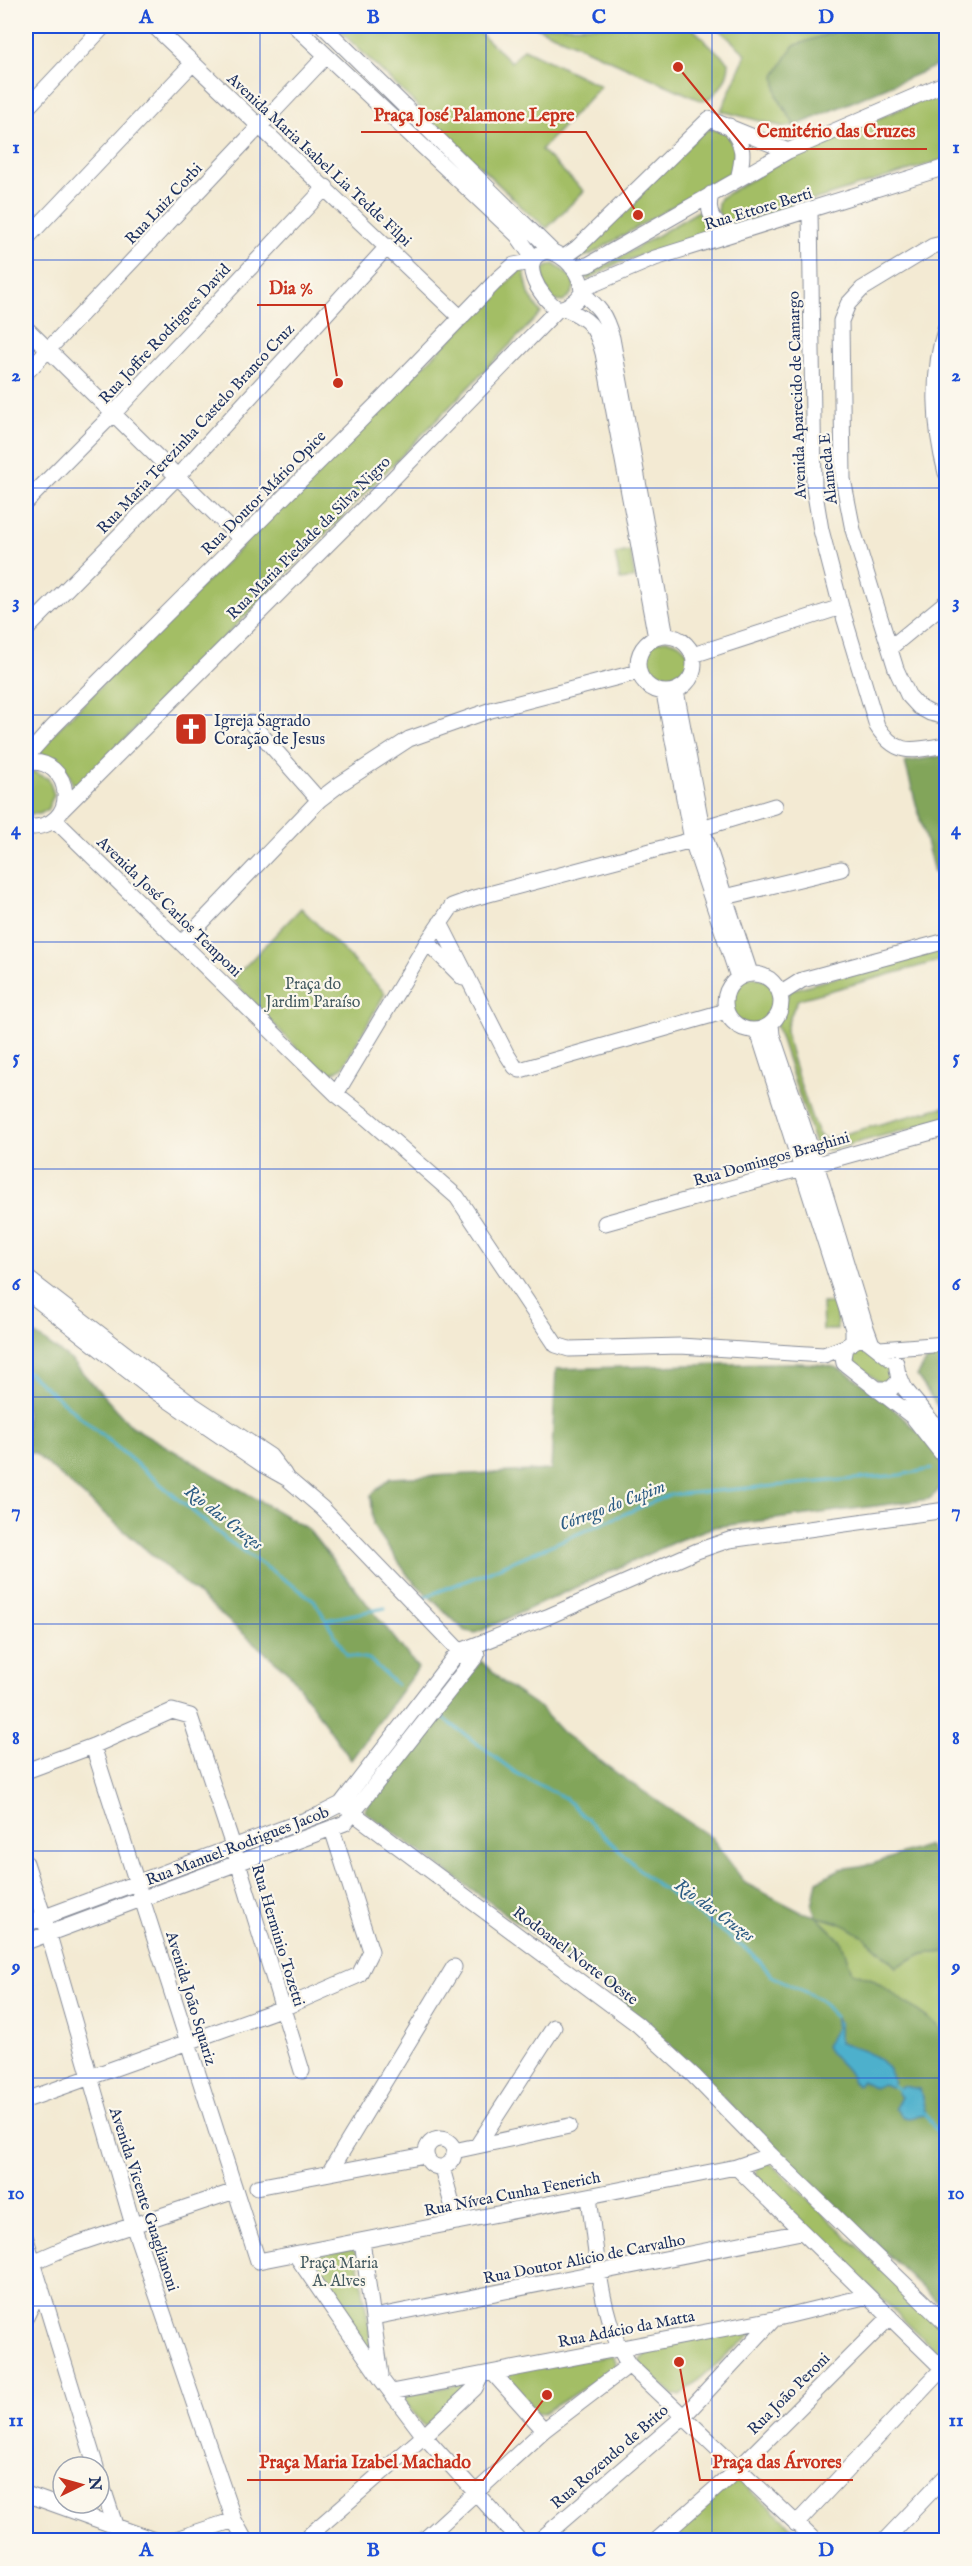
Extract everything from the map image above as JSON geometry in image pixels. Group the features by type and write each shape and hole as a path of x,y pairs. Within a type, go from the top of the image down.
{"street":[{"path":"26,109 104,26"},
{"name":"Avenida Maria Isabel Lia Tedde Filpi","path":"154,26 388,246 461,318"},
{"path":"295,26 517,235 532,260 531,270 546,300 561,309 584,317 598,334 661,637"},
{"path":"323,26 562,259 580,280 582,291 601,309 612,338 661,637"},
{"name":"Rua Luiz Corbi","path":"26,374 326,57"},
{"path":"26,239 192,64"},
{"name":"Rua Ettore Berti","path":"562,259 588,265 788,150 946,83"},
{"path":"562,259 577,248 709,119 788,150"},
{"path":"729,126 740,139 743,149 738,179"},
{"name":"Rua Ettore Berti","path":"582,291 630,267 946,167"},
{"name":"Rua Joffre Rodrigues David","path":"26,502 114,413 326,188"},
{"path":"711,194 709,203 711,216 721,227 736,233"},
{"name":"Avenida Aparecido de Camargo","path":"810,210 814,488 821,530 841,608 877,726 892,746 910,751 946,745"},
{"name":"Alameda E","path":"946,243 933,246 862,289 848,304 841,321 843,479 853,530 890,648 908,695 919,707 930,713 946,717"},
{"name":"Rua Maria Terezinha Castelo Branco Cruz","path":"26,630 177,477 388,246"},
{"path":"532,260 541,252 562,259"},
{"name":"Rua Doutor Mário Opice","path":"26,758 53,727 514,265 532,260"},
{"path":"561,309 573,304 582,291"},
{"name":"Rua Maria Piedade da Silva Nigro","path":"29,832 45,826 59,815 561,309"},
{"path":"946,327 939,358 937,387 938,421 946,473"},
{"path":"26,328 242,539"},
{"path":"890,648 946,602"},
{"path":"693,656 841,608"},
{"path":"661,637 678,638 687,645 693,656 694,666 691,677 685,686 670,692 653,690 644,683 638,672 637,662 640,652 646,643 661,637"},
{"path":"183,942 319,800 409,739 491,710 638,672"},
{"path":"670,692 697,834 744,975"},
{"path":"251,723 319,800"},
{"path":"26,763 45,764 56,771 63,782 66,795 59,815"},
{"path":"336,1094 427,942 452,906 697,834 776,806"},
{"name":"Avenida José Carlos Temponi","path":"59,815 336,1094 457,1197 556,1345 569,1349 680,1346 824,1355"},
{"path":"697,834 725,897 744,975"},
{"path":"725,897 841,869"},
{"path":"440,923 457,952 506,1053 515,1067 520,1070 726,1011"},
{"path":"780,994 802,981 946,941"},
{"path":"427,942 449,962 475,992"},
{"path":"750,1030 761,1029 771,1024 778,1015 781,1005 780,994 769,978 760,974 744,975 727,991 726,1011 730,1020 740,1026 750,1030 755,1031 760,1038 809,1166 865,1325 876,1347"},
{"path":"771,1024 772,1035 853,1329 843,1358 848,1368"},
{"name":"Rua Domingos Braghini","path":"605,1223 946,1128"},
{"path":"26,1277 188,1401 270,1456 288,1479"},
{"path":"26,1291 180,1410 288,1479 322,1508 471,1663"},
{"path":"824,1355 862,1339 891,1357 905,1389 946,1439"},
{"path":"876,1347 946,1344"},
{"path":"877,1389 891,1389 899,1380 899,1372 910,1356 929,1346"},
{"path":"824,1355 848,1368 913,1417 946,1459"},
{"name":"Rua Manuel Rodrigues Jacob","path":"26,1924 319,1815 341,1804 458,1652 729,1540 944,1507"},
{"name":"Rua Manuel Rodrigues Jacob","path":"26,1942 345,1823 488,1641"},
{"name":"Rua Herminio Tozetti","path":"93,1746 172,1711 190,1716 233,1846 302,2071"},
{"path":"26,1771 93,1746"},
{"name":"Avenida João Squariz","path":"93,1746 144,1899 186,2041 258,2261"},
{"name":"Rodoanel Norte Oeste","path":"341,1804 638,2024 694,2076 771,2155 946,2324"},
{"path":"26,2100 283,2008 360,1976 371,1951 332,1829"},
{"name":"Avenida Vicente Guaglianoni","path":"26,1863 49,1934 132,2225 234,2520 245,2541"},
{"path":"329,2173 454,1967"},
{"path":"477,2146 554,2027"},
{"path":"454,2151 569,2126"},
{"path":"438,2138 449,2141 454,2151 452,2162 442,2168 431,2165 425,2155 428,2144 438,2138"},
{"path":"256,2187 425,2155"},
{"name":"Rua Nívea Cunha Fenerich","path":"258,2261 736,2167 771,2155"},
{"path":"736,2167 945,2370 796,2524"},
{"path":"442,2168 457,2222"},
{"path":"29,2263 132,2225 235,2191"},
{"path":"589,2197 599,2274 618,2348 629,2365 814,2541"},
{"name":"Rua Doutor Alicio de Carvalho","path":"374,2317 801,2232"},
{"path":"26,2239 29,2263 41,2286 92,2455"},
{"path":"362,2241 381,2379"},
{"path":"295,2254 390,2392 424,2436 519,2541"},
{"path":"26,2317 41,2286"},
{"name":"Rua Adácio da Matta","path":"390,2392 774,2319 868,2296"},
{"name":"Rua João Peroni","path":"657,2541 739,2468 890,2317"},
{"name":"Rua Rozendo de Brito","path":"540,2541 683,2417 774,2319"},
{"path":"423,2541 544,2430 629,2365"},
{"path":"304,2541 424,2436 487,2374 544,2430"},
{"path":"885,2541 946,2476"},
{"path":"26,2494 154,2541"},
{"path":"111,2515 120,2541"},
{"path":"173,2541 234,2520"}],"green space":[{"path":"335,26 472,26 511,62 524,49 601,86 541,150 584,191 547,228 527,212"},
{"path":"534,26 690,26 729,63 728,69 724,80 713,96 702,101"},
{"path":"715,26 851,26 793,46 777,96 795,126 784,127 721,111 746,54"},
{"path":"851,26 946,26 946,62 795,126 777,96 775,76 793,46"},
{"path":"946,90 946,159 735,224 724,222 720,216 717,208 720,198 798,152"},
{"path":"710,129 726,132 736,144 733,168 728,174 590,255 575,260 575,257 702,132"},
{"path":"702,209 711,232 616,264 588,280 584,274 614,261"},
{"path":"553,264 573,280 573,290 563,302 553,300 543,282 543,269"},
{"path":"523,267 529,294 541,313 74,791 70,776 61,764 42,754 34,753"},
{"path":"630,551 635,578 620,580 615,554"},
{"path":"666,640 683,647 690,664 683,681 666,688 649,681 642,664 649,647"},
{"path":"946,755 946,869 934,872 905,762"},
{"path":"34,772 49,779 54,795 47,810 40,814 26,814 26,773"},
{"name":"Praça do Jardim Paraíso","path":"301,908 385,993 343,1067 329,1075 305,1057 232,980"},
{"path":"946,947 946,959 797,1001 786,1028 787,1038 806,1102 820,1136 826,1139 946,1106 946,1119 829,1150 816,1147 775,1021 791,990"},
{"path":"753,977 770,984 777,1001 770,1018 753,1025 736,1018 729,1001 736,984"},
{"path":"822,1303 836,1303 837,1330 823,1330"},
{"path":"26,1328 71,1360 131,1426 308,1529 418,1668 351,1760 290,1674 34,1453 26,1451"},
{"path":"859,1343 889,1361 895,1377 883,1385 850,1359 852,1348"},
{"path":"946,1356 946,1419 917,1376 927,1360"},
{"path":"780,1363 834,1367 845,1372 879,1397 916,1430 942,1462 946,1477 938,1491 929,1499 714,1527 679,1540 476,1633 465,1631 409,1577 373,1525 371,1495 390,1478 551,1470 556,1369"},
{"path":"481,1661 505,1684 539,1707 563,1733 618,1774 712,1838 745,1883 801,1912 816,1916 812,1906 817,1881 840,1869 872,1864 928,1845 946,1876 946,1952 921,1954 896,1967 861,1935 841,1924 817,1917 841,1941 852,1972 872,1979 936,2024 946,2037 946,2310 605,1986 364,1811"},
{"path":"816,1916 848,1926 867,1938 896,1967 921,1954 946,1952 946,2037 936,2024 872,1979 852,1972 841,1941"},
{"path":"768,2161 946,2331 946,2361 757,2178 758,2167"},
{"name":"Praça Maria A. Alves","path":"352,2248 357,2254 374,2356 306,2263 306,2257"},
{"path":"751,2325 754,2332 681,2395 673,2395 639,2364 650,2350"},
{"path":"612,2356 616,2362 614,2369 544,2413 536,2412 506,2378 508,2371"},
{"path":"472,2382 425,2427 400,2396"},
{"path":"736,2478 807,2540 664,2540"}],"water":[{"path":"834,2015 839,2023 839,2043 864,2051 886,2065 894,2081 890,2087 883,2084 874,2088 862,2081 858,2086 853,2083 848,2072 828,2051 826,2046 836,2028"},
{"path":"901,2086 920,2089 926,2115 908,2118 902,2116 895,2108 901,2097 897,2092"}],"waterway":[{"name":"Rio das Cruzes","path":"26,1371 227,1540 314,1600 347,1655 369,1659 397,1685"},
{"name":"Córrego do Cupim","path":"422,1598 669,1495 900,1475 931,1469"},
{"path":"326,1620 385,1608"},
{"name":"Rio das Cruzes","path":"438,1714 516,1773 565,1798 647,1877 755,1956 772,1976 820,1999 835,2017"},
{"name":"Rio das Cruzes","path":"888,2082 900,2091"},
{"name":"Rio das Cruzes","path":"925,2113 946,2147"}],"place":[{"name":"Cemitério das Cruzes","path":"678,67"},
{"name":"Praça José Palamone Lepre","path":"638,215"},
{"name":"Dia %","path":"338,383"},
{"name":"Igreja Sagrado Coração de Jesus","path":"191,729"},
{"name":"Praça das Árvores","path":"679,2362"},
{"name":"Praça Maria Izabel Machado","path":"547,2395"}]}
